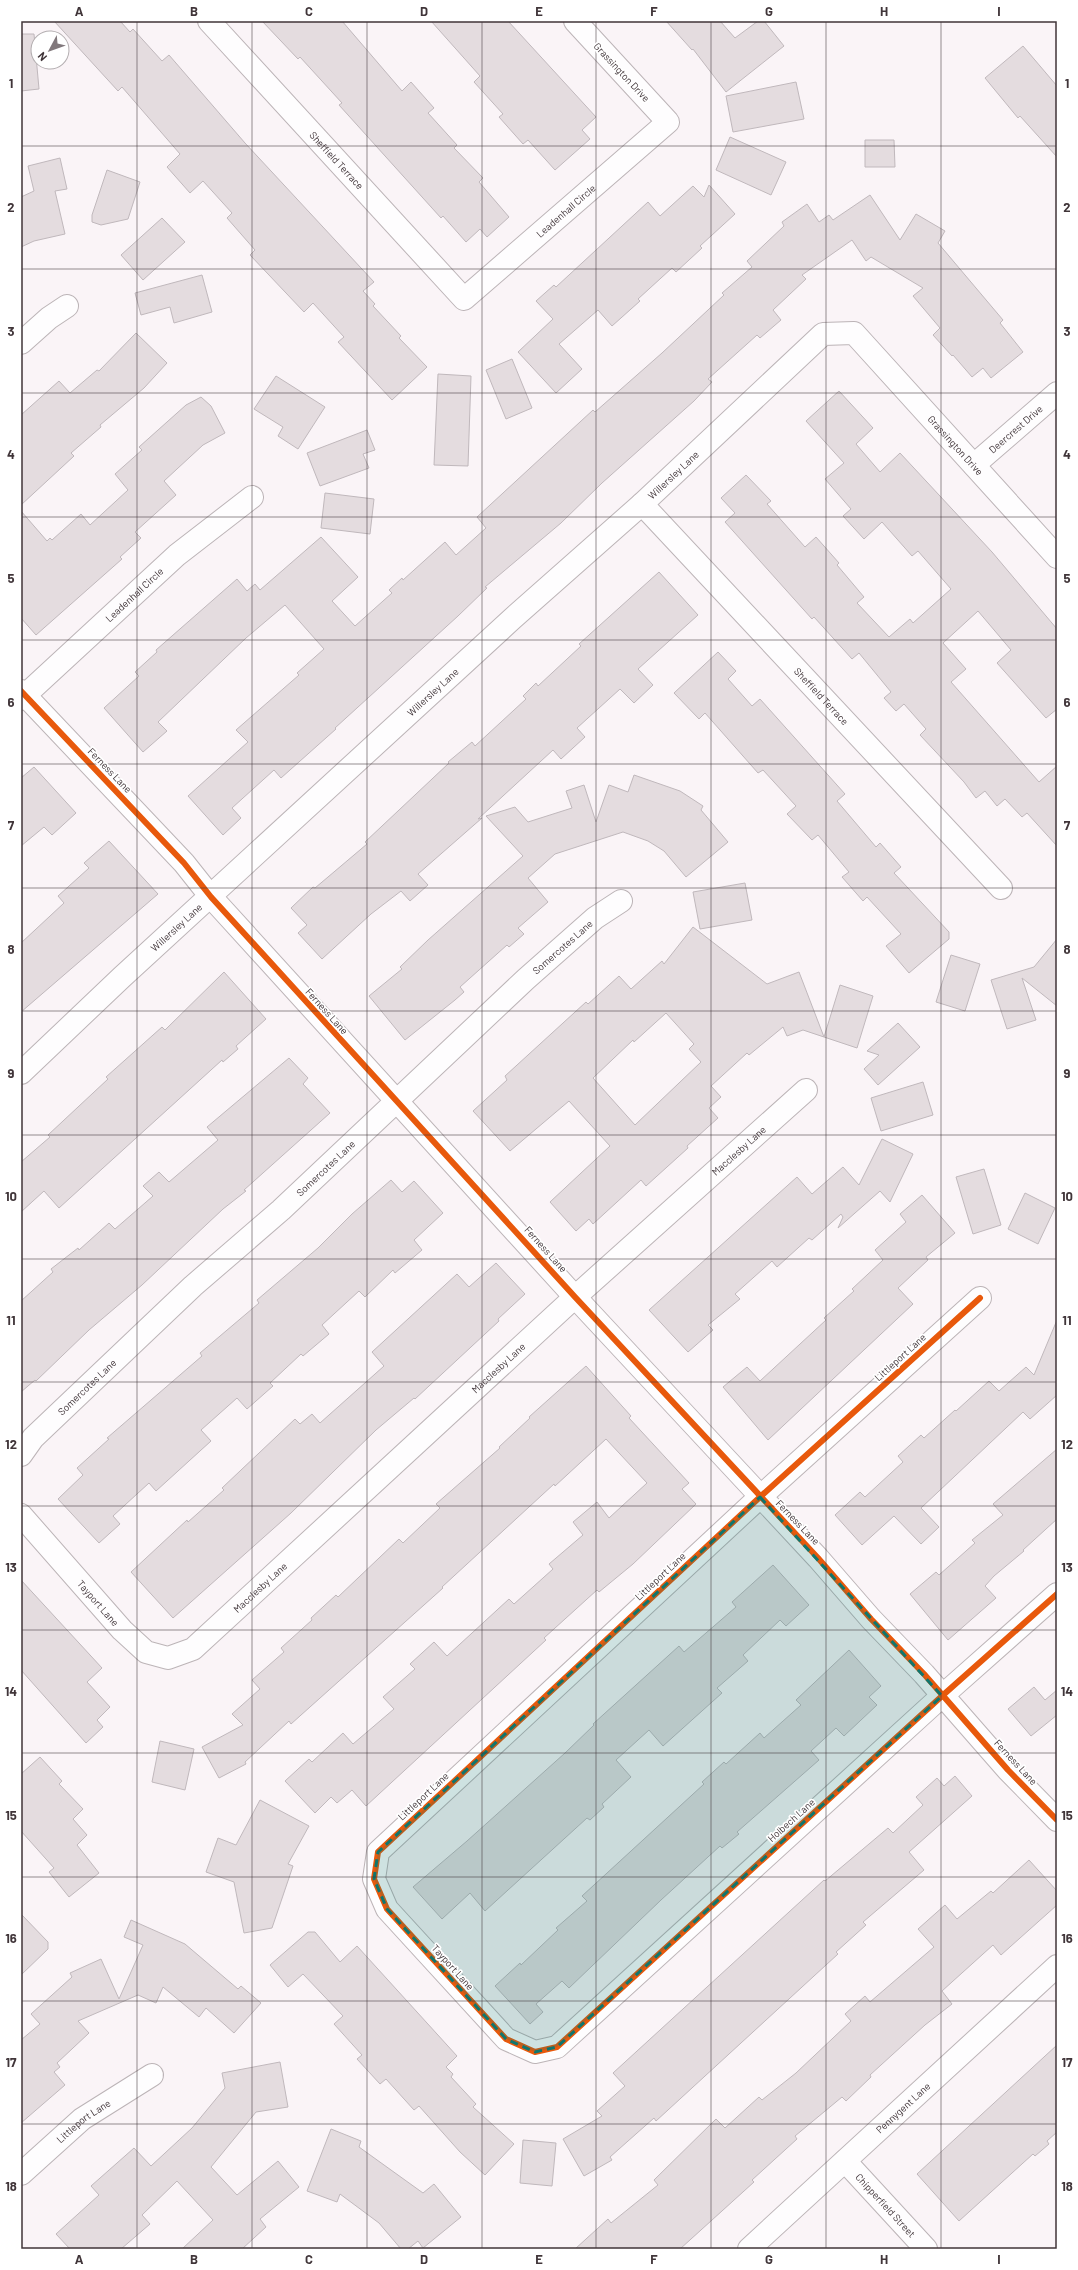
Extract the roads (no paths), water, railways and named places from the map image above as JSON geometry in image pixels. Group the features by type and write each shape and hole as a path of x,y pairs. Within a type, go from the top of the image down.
{"street":[{"name":"Sheffield Terrace","path":"209,21 464,299"},
{"name":"Grassington Drive","path":"575,21 668,122"},
{"name":"Leadenhall Circle","path":"464,299 668,122"},
{"path":"21,344 49,318 67,306"},
{"name":"Grassington Drive","path":"854,333 1057,557"},
{"name":"Willersley Lane","path":"21,1073 122,977 211,898 512,619 642,504 823,334 854,333"},
{"name":"Deercrest Drive","path":"974,465 1057,393"},
{"name":"Leadenhall Circle","path":"22,695 177,555 252,497"},
{"name":"Sheffield Terrace","path":"642,504 1001,888"},
{"name":"Ferness Lane","path":"22,695 184,863 211,898 396,1102 760,1497 1008,1770 1057,1820"},
{"name":"Somercotes Lane","path":"27,1447 193,1286 281,1210 526,979 596,918 621,901"},
{"name":"Macclesby Lane","path":"193,1649 575,1297 806,1090"},
{"name":"Littleport Lane","path":"374,1879 378,1852 760,1497 980,1298"},
{"name":"Tayport Lane","path":"21,1515 122,1630 146,1652 168,1658 193,1649"},
{"name":"Holbech Lane","path":"535,2052 557,2047 942,1696 1057,1594"},
{"name":"Tayport Lane","path":"374,1879 387,1910 506,2039 535,2052"},
{"name":"Pennygent Lane","path":"749,2249 1057,1966"},
{"name":"Littleport Lane","path":"21,2174 82,2119 152,2075"},
{"name":"Chipperfield Street","path":"845,2161 926,2249"}]}
